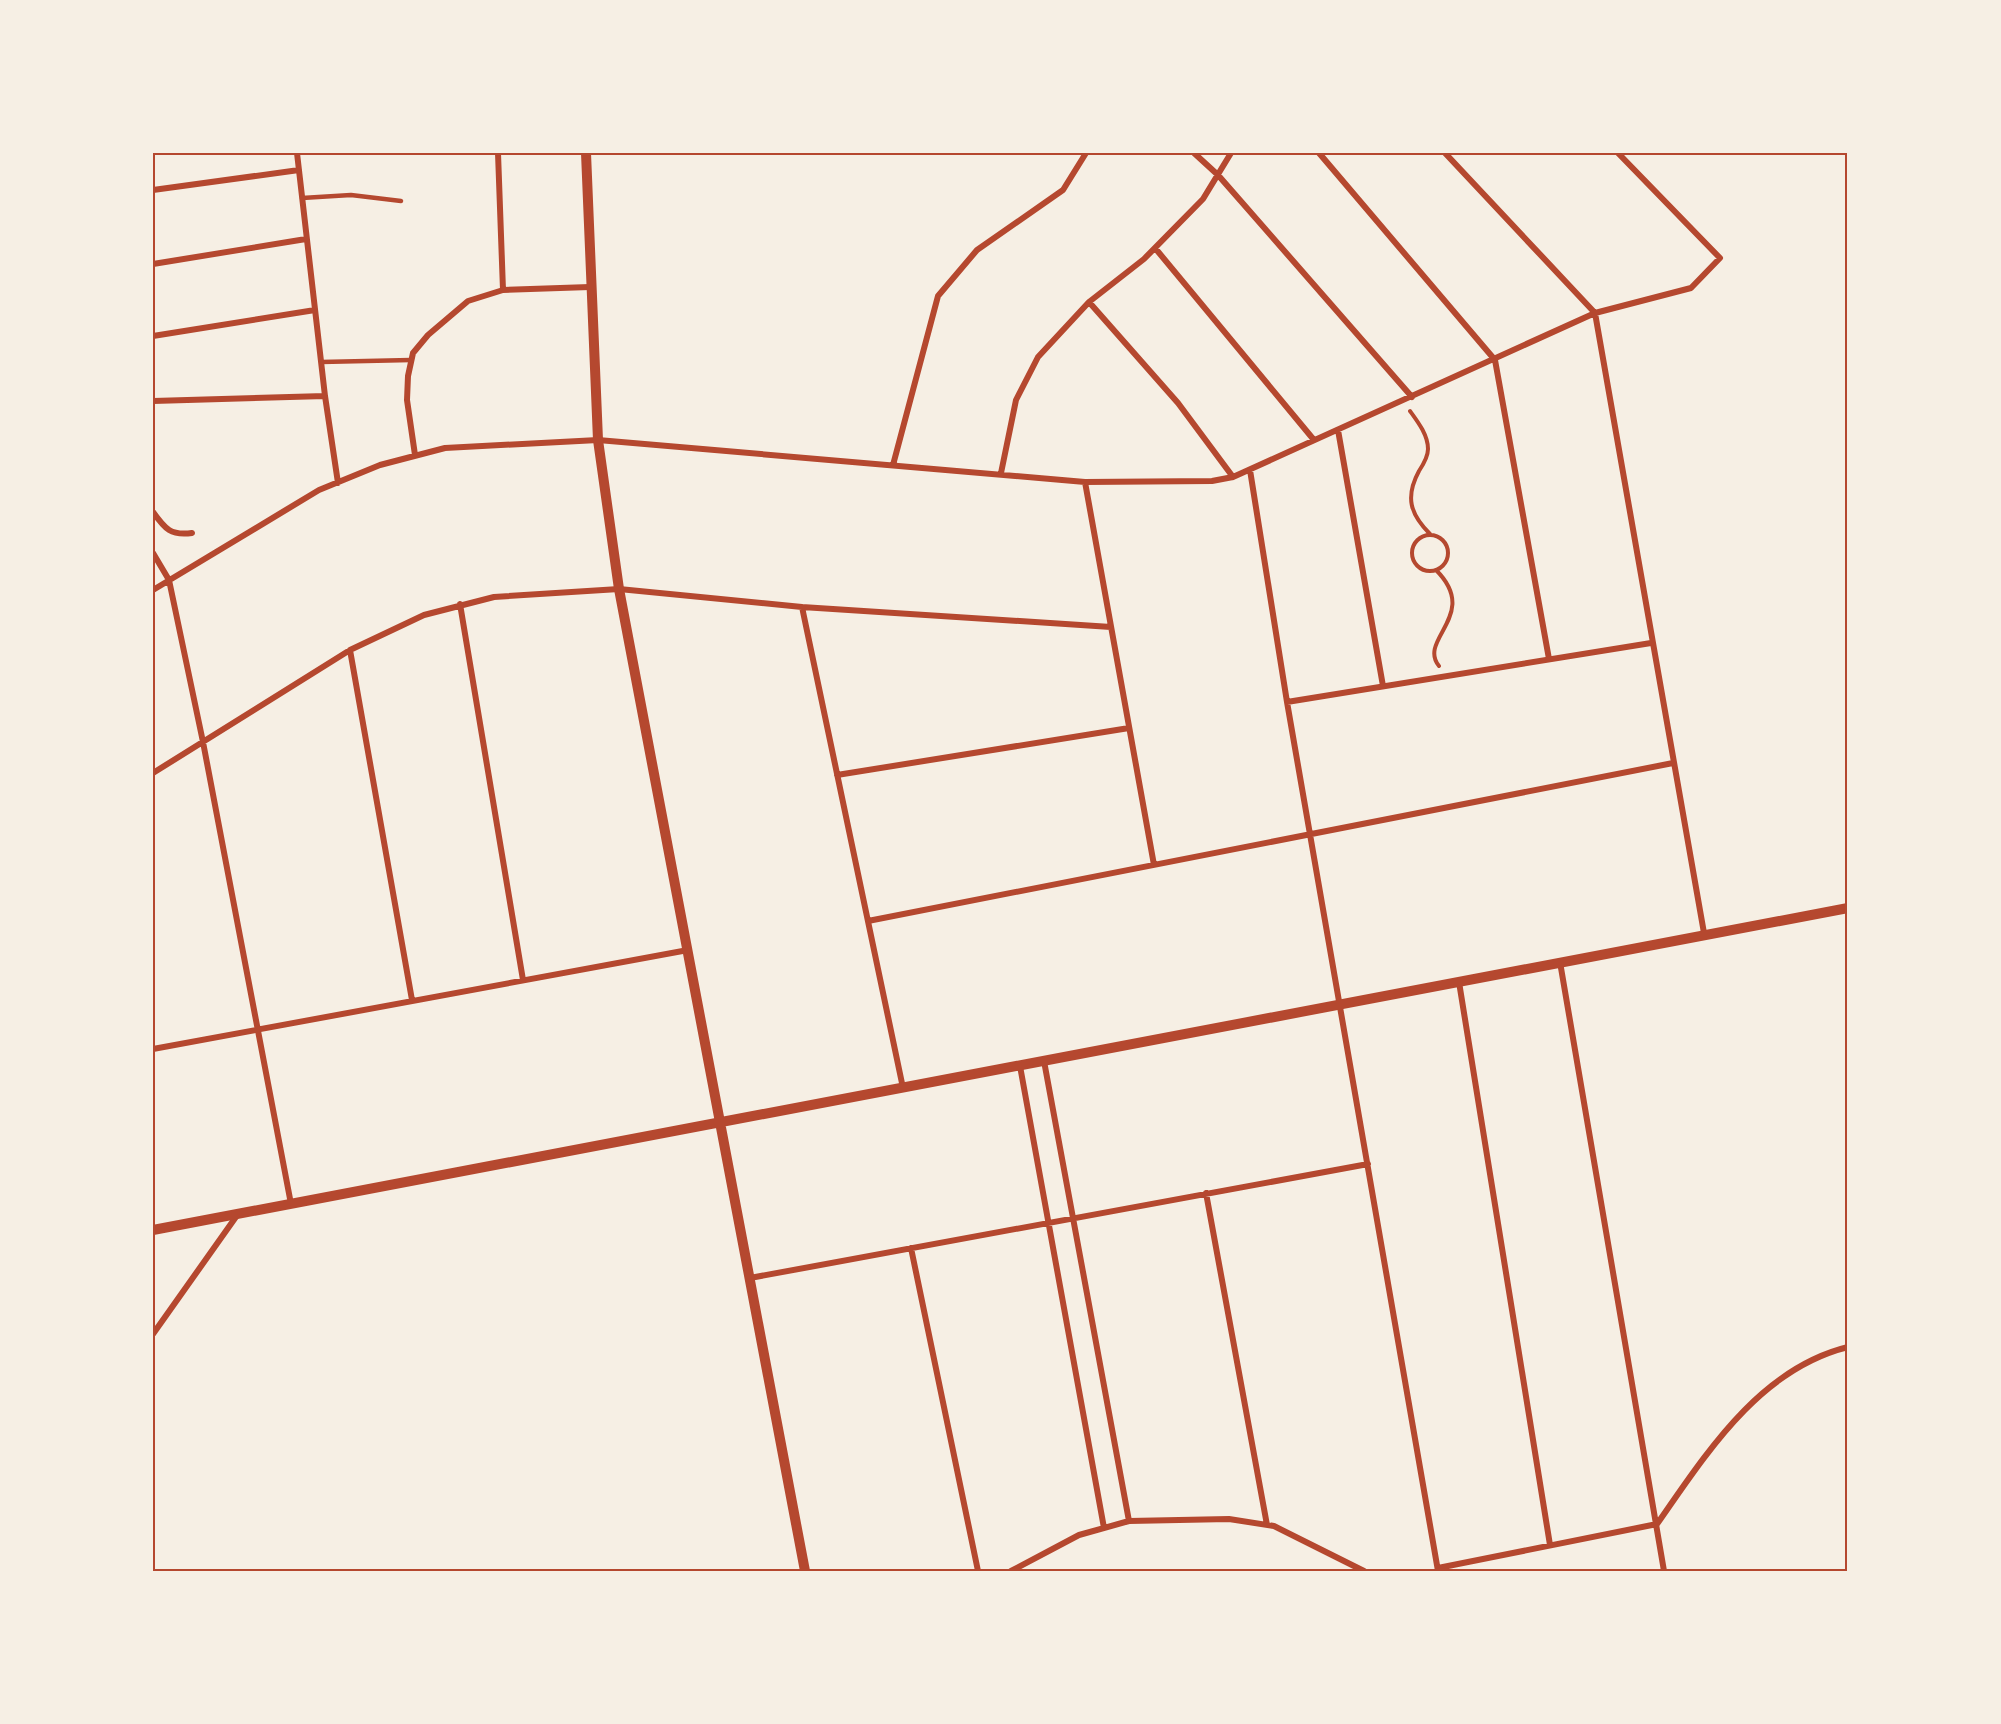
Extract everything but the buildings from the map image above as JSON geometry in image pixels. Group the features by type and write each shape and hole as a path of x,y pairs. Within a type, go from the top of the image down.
{"street":[{"path":"297,153 325,396 338,483"},
{"path":"498,153 503,291"},
{"path":"586,153 598,440 619,589 805,1571"},
{"path":"892,465 938,296 977,250 1063,190 1086,153"},
{"path":"1194,153 1218,175 1412,397"},
{"path":"1001,473 1016,400 1038,357 1089,302 1155,248 1203,199 1231,153"},
{"path":"1319,153 1495,360 1549,659"},
{"path":"1445,153 1594,313 1704,933"},
{"path":"153,590 319,490 380,465 445,448 598,440 1085,482 1212,481 1233,477 1495,360 1594,313 1691,288 1720,258 1618,153"},
{"path":"153,190 299,170"},
{"path":"153,264 306,239"},
{"path":"1155,248 1314,440"},
{"path":"415,455 408,400 408,376 413,353 428,335 451,313 468,301 503,291 590,287"},
{"path":"1089,302 1178,403 1233,477"},
{"path":"153,336 315,310"},
{"path":"153,401 325,396"},
{"path":"1338,430 1383,686"},
{"path":"1250,470 1287,702 1438,1569 1657,1524 1716,1440 1769,1386 1835,1350 1848,1347"},
{"path":"1085,482 1154,865"},
{"path":"153,512 165,529 173,534 192,533"},
{"path":"153,553 170,580 291,1204"},
{"path":"153,773 350,650 424,615 460,604 495,597 619,589 802,607 1111,627"},
{"path":"460,604 523,980"},
{"path":"802,607 904,1088"},
{"path":"1287,702 1651,643"},
{"path":"350,650 412,1000"},
{"path":"837,775 1129,728"},
{"path":"868,921 1673,764"},
{"path":"153,1230 721,1124 1704,933 1848,908"},
{"path":"153,1049 688,950"},
{"path":"1560,961 1664,1571"},
{"path":"1458,981 1550,1545"},
{"path":"1044,1061 1129,1521"},
{"path":"1020,1066 1104,1528"},
{"path":"750,1278 1368,1164"},
{"path":"1206,1193 1267,1525"},
{"path":"153,1334 238,1214"},
{"path":"911,1248 978,1571"},
{"path":"1011,1571 1079,1535 1129,1521 1229,1519 1274,1526 1364,1571"}],"lane":[{"path":"302,198 351,195 401,201"},
{"path":"321,362 411,360"}],"path":[{"path":"1403,401 1426,437 1428,450 1410,498 1414,516 1430,534 1443,540 1448,551 1445,563 1436,570 1424,570 1412,557 1416,540 1430,534"},
{"path":"1436,570 1447,583 1452,599 1450,619 1436,644 1434,654 1435,661 1447,676"}]}
